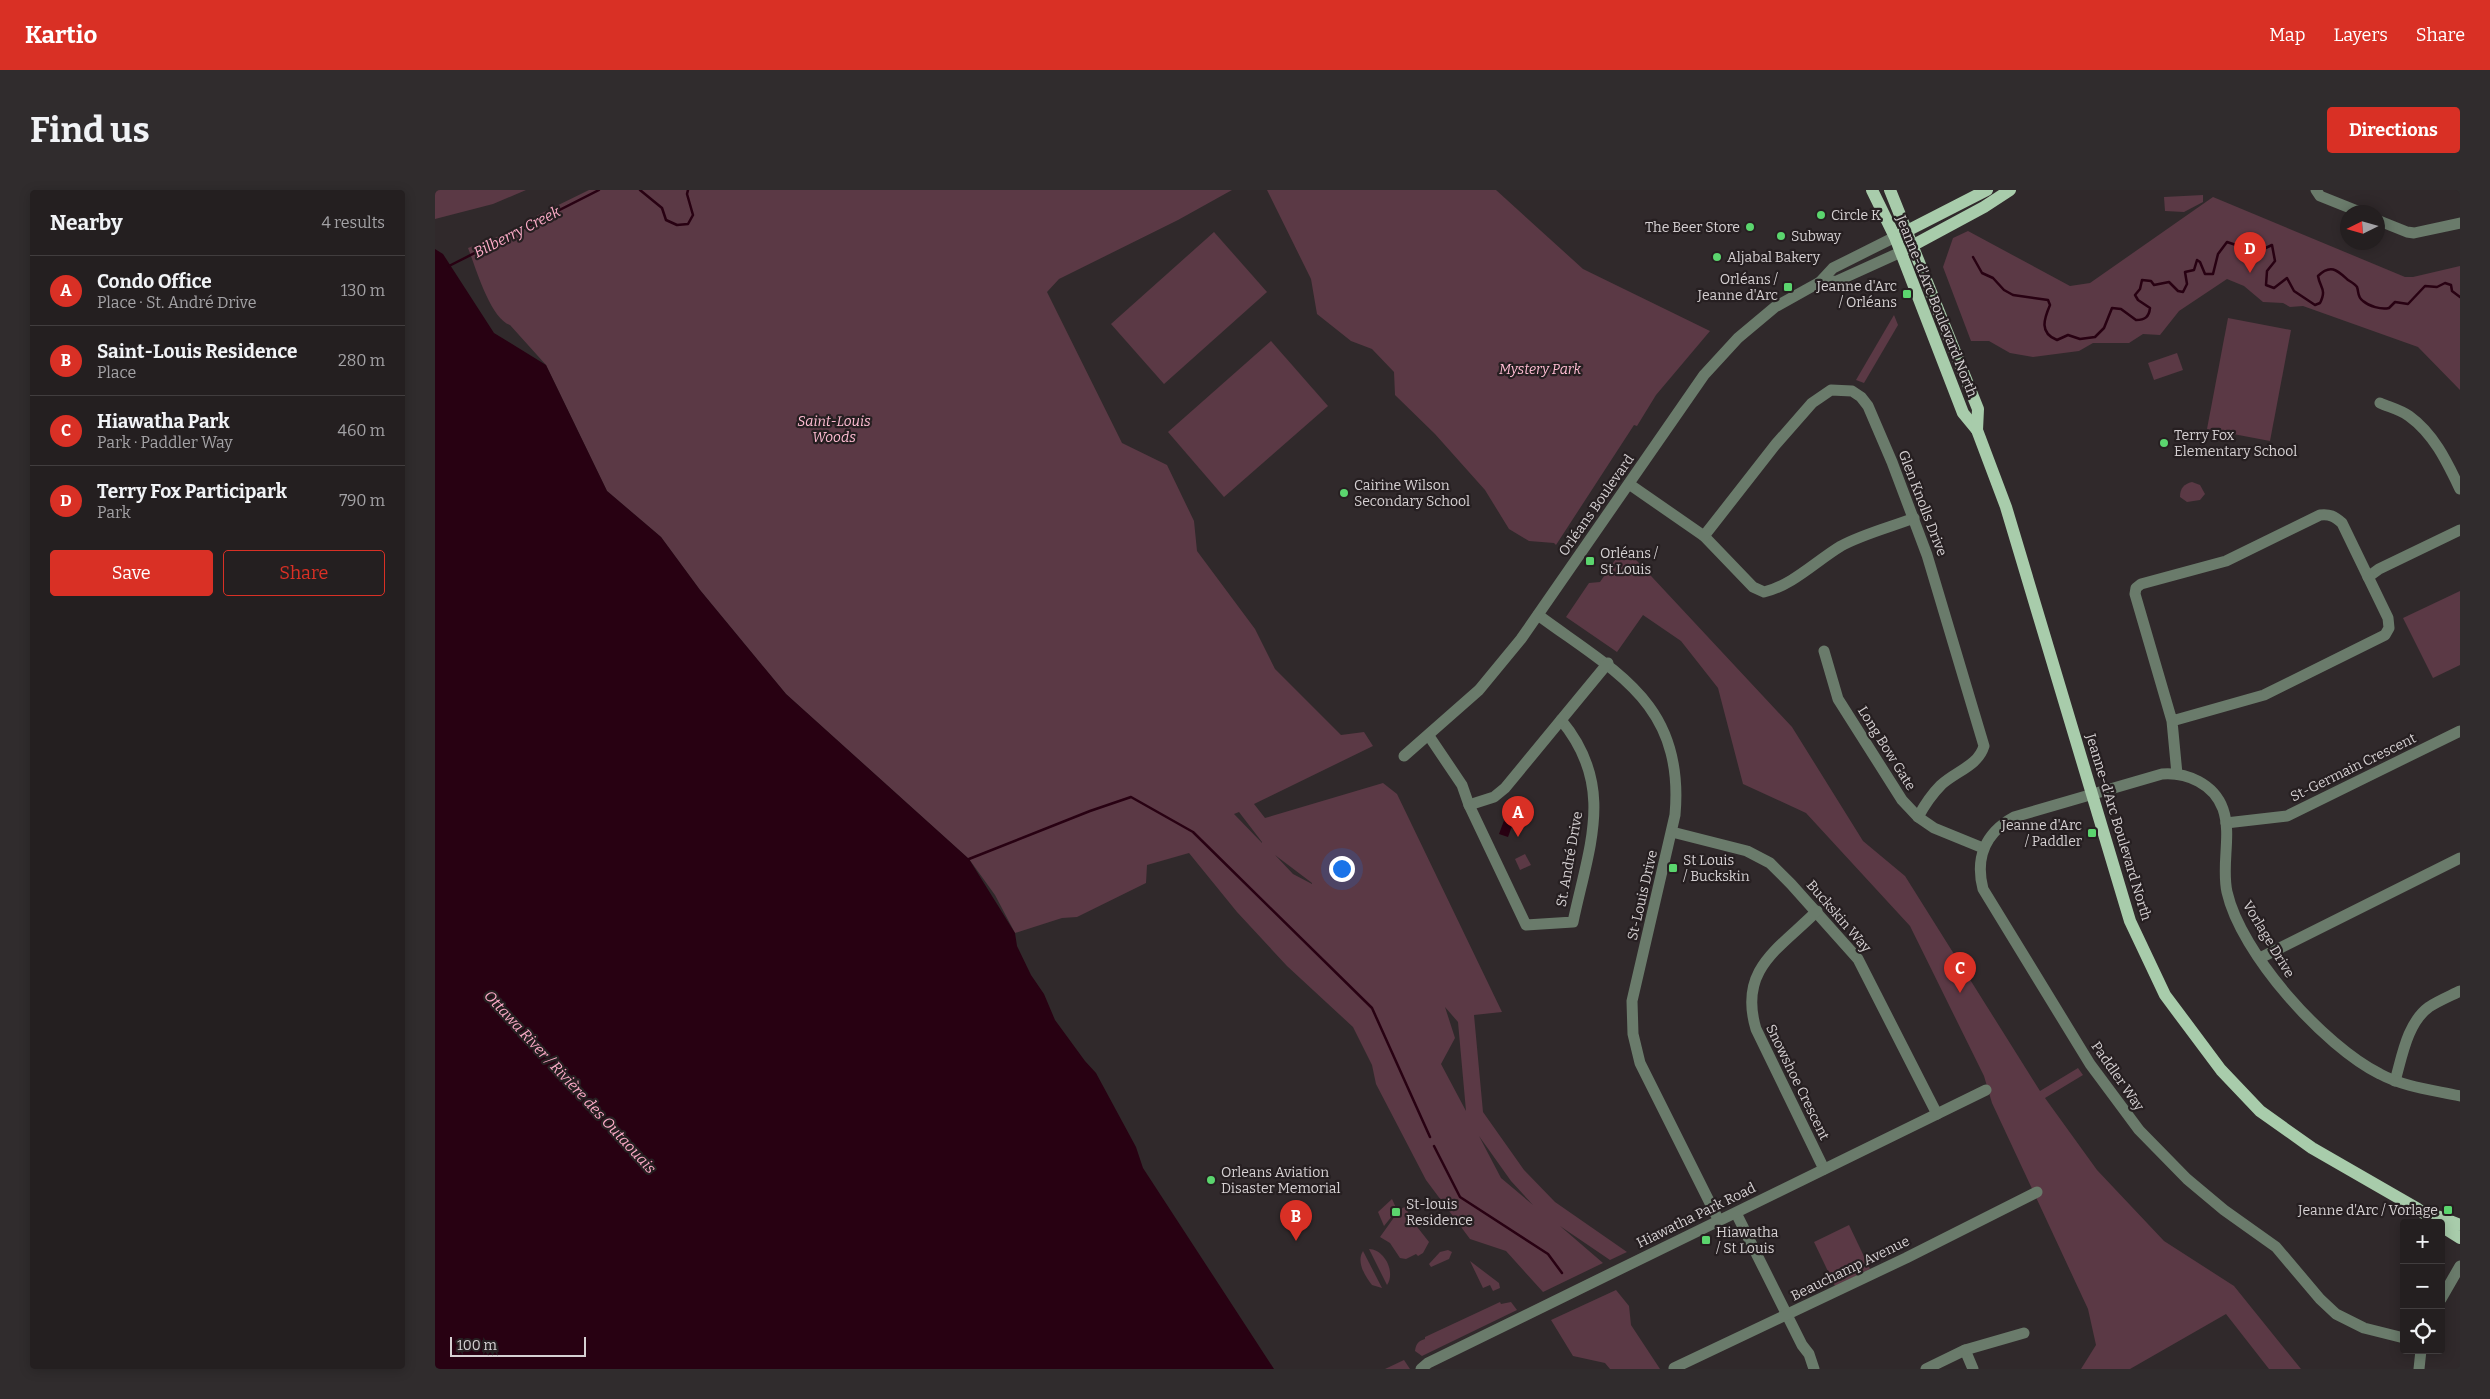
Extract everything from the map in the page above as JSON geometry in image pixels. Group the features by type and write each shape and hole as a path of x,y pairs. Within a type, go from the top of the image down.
{"main road":[{"name":"Jeanne-d'Arc Boulevard North","path":"1872,190 1895,237 1963,413 1977,430 2005,506 2130,921 2165,995 2190,1032 2221,1070 2259,1111 2312,1148 2418,1209 2432,1219"},
{"name":"Jeanne-d'Arc Boulevard North","path":"1890,190 1909,231 1978,409 1977,430"},
{"name":"Orléans Boulevard","path":"1895,237 1987,190"},
{"name":"Orléans Boulevard","path":"1901,252 1977,211 2009,190"},
{"name":"Jeanne-d'Arc Boulevard North","path":"2418,1209 2460,1225"},
{"path":"2445,1229 2460,1238"}],"street":[{"path":"2316,190 2320,196 2342,205"},
{"path":"2385,223 2414,233 2460,223"},
{"name":"Orléans Boulevard","path":"1404,756 1429,736 1479,690 1538,615 1704,375 1727,349 1775,307 1821,282 1833,268 1895,237"},
{"name":"Orléans Boulevard","path":"1821,282 1837,281 1901,252"},
{"name":"Glen Knolls Drive","path":"1703,536 1812,403 1831,390 1852,391 1861,396 1868,406 1914,518 1953,637 1984,746 1981,756 1975,762 1941,785 1918,817"},
{"path":"2380,403 2408,416 2429,436 2441,451 2460,489"},
{"path":"1629,484 1703,536 1753,587 1764,592 1807,569 1843,545 1914,518"},
{"path":"2093,794 2162,774 2177,774 2172,721 2135,594 2136,588 2141,584 2226,561 2320,515 2330,514 2342,523 2388,618 2389,628 2385,635 2264,695 2172,721"},
{"path":"2368,577 2379,569 2460,530"},
{"name":"St-Louis Drive","path":"1538,615 1608,663 1638,690 1651,707 1669,746 1677,788 1672,832 1632,1001 1633,1034 1641,1063 1719,1220"},
{"name":"Long Bow Gate","path":"1824,651 1838,700 1901,800 1918,817 1934,828 1983,848"},
{"path":"1469,805 1494,797 1505,788 1608,663"},
{"name":"St. André Drive","path":"1429,736 1462,785 1469,805 1526,925 1573,922 1592,834 1594,813 1593,780 1587,760 1572,732 1561,720"},
{"name":"St-Germain Crescent","path":"2226,823 2287,816 2460,732"},
{"name":"Vorlage Drive","path":"2177,774 2187,776 2211,791 2223,809 2226,823 2225,868 2227,892 2238,920 2260,958 2282,989 2321,1030 2360,1062 2395,1081 2460,1096"},
{"name":"Paddler Way","path":"2093,794 2014,817 1996,829 1983,848 1979,868 1981,879 1991,903 2090,1064 2139,1130 2187,1179 2224,1210 2276,1247 2320,1299 2336,1314 2364,1328 2400,1337"},
{"name":"Buckskin Way","path":"1672,832 1731,846 1759,856 1770,863 1817,911 1851,949 1869,977 1937,1114"},
{"path":"2260,958 2460,858"},
{"name":"Snowshoe Crescent","path":"1817,911 1767,958 1755,976 1750,997 1751,1014 1755,1029 1824,1169"},
{"path":"2395,1081 2412,1028 2419,1017 2428,1008 2460,991"},
{"name":"Hiawatha Park Road","path":"1421,1369 1428,1363 1985,1090"},
{"name":"Beauchamp Avenue","path":"1674,1368 1787,1315 2037,1192"},
{"path":"1736,1213 1787,1315 1809,1354 1814,1369"},
{"path":"2445,1293 2460,1266"},
{"path":"1926,1369 1965,1350 2024,1333"},
{"path":"1965,1350 1973,1369"},
{"path":"2419,1369 2421,1354"}],"green space":[{"path":"435,190 526,190 493,204 435,219"},
{"name":"Saint-Louis Woods","path":"589,190 1232,190 1178,220 1059,279 1047,292 1122,443 1167,465 1194,521 1197,551 1255,629 1275,669 1341,735 1364,732 1373,746 1254,804 1265,818 1383,783 1397,794 1502,1012 1474,1015 1483,1112 1524,1170 1555,1202 1627,1252 1610,1260 1560,1226 1603,1263 1543,1292 1506,1251 1470,1239 1426,1180 1376,1084 1372,1065 1353,1027 1287,966 1237,912 1189,853 1147,865 1146,883 1077,917 1062,918 1015,933 995,895 969,859 786,694 700,590 661,537 607,491 546,365 510,325 503,321 496,313 484,291 468,248 510,232 540,214","holes":["1239,812 1262,843 1234,814","1275,855 1312,884 1293,874","1445,1007 1458,1022 1466,1111 1441,1064 1455,1038","1479,1136 1511,1181 1533,1205 1501,1178"]},
{"name":"Mystery Park","path":"1267,190 1496,190 1583,269 1710,331 1656,395 1637,426 1634,425 1556,545 1554,543 1529,541 1509,529 1485,490 1435,434 1395,395 1394,372 1372,349 1351,341 1317,314 1311,279"},
{"path":"2203,195 2203,202 2184,212 2165,211 2164,197"},
{"path":"2213,197 2405,277 2413,277 2460,266 2460,390 2418,347 2303,306 2290,307 2283,303 2263,302 2244,286 2227,279 2179,311 2160,335 2143,334 2129,343 2093,343 2079,351 2033,357 2010,353 1989,341 1971,341 1943,267 1953,238 1968,231 2070,286 2090,283"},
{"path":"1214,232 1267,292 1164,384 1111,324"},
{"path":"1894,315 1898,325 1864,383 1856,380"},
{"path":"2228,318 2291,330 2270,441 2207,429"},
{"path":"1271,341 1328,406 1224,497 1168,432"},
{"path":"2177,353 2183,370 2154,380 2148,363"},
{"path":"2192,482 2200,485 2205,494 2200,500 2187,502 2180,497 2181,491 2185,485"},
{"path":"1624,547 1792,727 1863,841 1905,876 2040,1091 2078,1068 2083,1075 2045,1098 2097,1170 2164,1241 2234,1286 2301,1369 2269,1369 2226,1314 2130,1369 2081,1369 2096,1345 2088,1309 1992,1103 1984,1076 1910,926 1806,813 1743,784 1718,688 1681,641 1643,615 1617,652 1566,617 1589,583 1600,582"},
{"path":"2460,591 2460,665 2433,678 2403,618"},
{"path":"1525,854 1531,865 1520,870 1515,859"},
{"path":"1392,1199 1397,1210 1384,1226 1378,1212"},
{"path":"1405,1207 1414,1223 1429,1242 1423,1253 1406,1259 1400,1258 1390,1243 1380,1237 1400,1209"},
{"path":"1849,1225 1870,1269 1835,1286 1814,1242"},
{"path":"1369,1249 1379,1253 1387,1262 1390,1274 1387,1285"},
{"path":"1448,1250 1452,1252 1449,1259 1431,1267 1429,1264 1440,1252"},
{"path":"1363,1251 1382,1288 1372,1285 1364,1273 1360,1260"},
{"path":"1470,1261 1499,1283 1500,1288 1493,1291 1490,1285 1483,1288"},
{"path":"1616,1290 1629,1306 1631,1325 1660,1369 1610,1369 1605,1363 1573,1356 1551,1320"},
{"path":"1500,1302 1501,1304 1511,1302 1517,1310 1422,1356 1415,1351 1417,1344 1425,1339 1425,1337"},
{"path":"1404,1360 1410,1369 1385,1369"}],"water":[{"name":"Ottawa River / Rivière des Outaouais","path":"435,249 443,254 494,333 546,365 607,491 661,537 700,590 786,694 969,859 1015,933 1017,946 1031,975 1044,994 1055,1020 1096,1073 1136,1147 1143,1168 1274,1369 435,1369"},
{"path":"1506,815 1515,818 1508,837 1499,834"}],"waterway":[{"name":"Bilberry Creek","path":"449,266 599,190"},
{"name":"Bilberry Creek","path":"640,190 662,208 666,220 677,225 688,224 693,215 687,194 688,190"},
{"path":"1973,257 1982,273 1993,278 2004,290 2013,295 2048,300 2050,305 2046,315 2045,330 2047,334 2057,340 2068,335 2080,339 2095,337 2104,328 2112,308 2121,309 2136,320 2144,319 2148,316 2150,308 2138,300 2135,295 2140,289 2142,280 2151,281 2154,285 2169,282 2178,291 2183,292 2187,284 2185,272 2194,270 2197,260 2200,262 2205,274 2213,274 2218,254 2227,242 2257,252 2272,245 2275,261 2267,271 2266,285 2274,288 2287,278 2294,291 2315,305 2320,303 2323,295 2318,276 2331,269 2338,271 2355,285 2363,301 2379,308 2389,308 2395,302 2408,304 2425,286 2437,287 2445,283 2451,285 2452,291 2460,297"},
{"path":"969,859 1090,811 1131,797 1193,832 1372,1008 1430,1137"},
{"path":"1434,1146 1460,1197 1548,1254 1562,1273"}],"place":[{"name":"Circle K","path":"1821,215"},
{"name":"The Beer Store","path":"1750,227"},
{"name":"Subway","path":"1781,236"},
{"name":"Aljabal Bakery","path":"1717,257"},
{"name":"Terry Fox Participark","path":"2250,273"},
{"name":"Orléans / Jeanne d'Arc","path":"1788,287"},
{"name":"Jeanne d'Arc / Orléans","path":"1907,294"},
{"name":"Terry Fox Elementary School","path":"2164,443"},
{"name":"Cairine Wilson Secondary School","path":"1344,493"},
{"name":"Orléans / St Louis","path":"1590,561"},
{"name":"Jeanne d'Arc / Paddler","path":"2092,833"},
{"name":"Condo Office","path":"1518,837"},
{"name":"St Louis / Buckskin","path":"1673,868"},
{"name":"Hiawatha Park","path":"1960,993"},
{"name":"Orleans Aviation Disaster Memorial","path":"1211,1180"},
{"name":"Jeanne d'Arc / Vorlage","path":"2448,1210"},
{"name":"St-louis Residence","path":"1396,1212"},
{"name":"Hiawatha / St Louis","path":"1706,1240"},
{"name":"Saint-Louis Residence","path":"1296,1241"}]}
